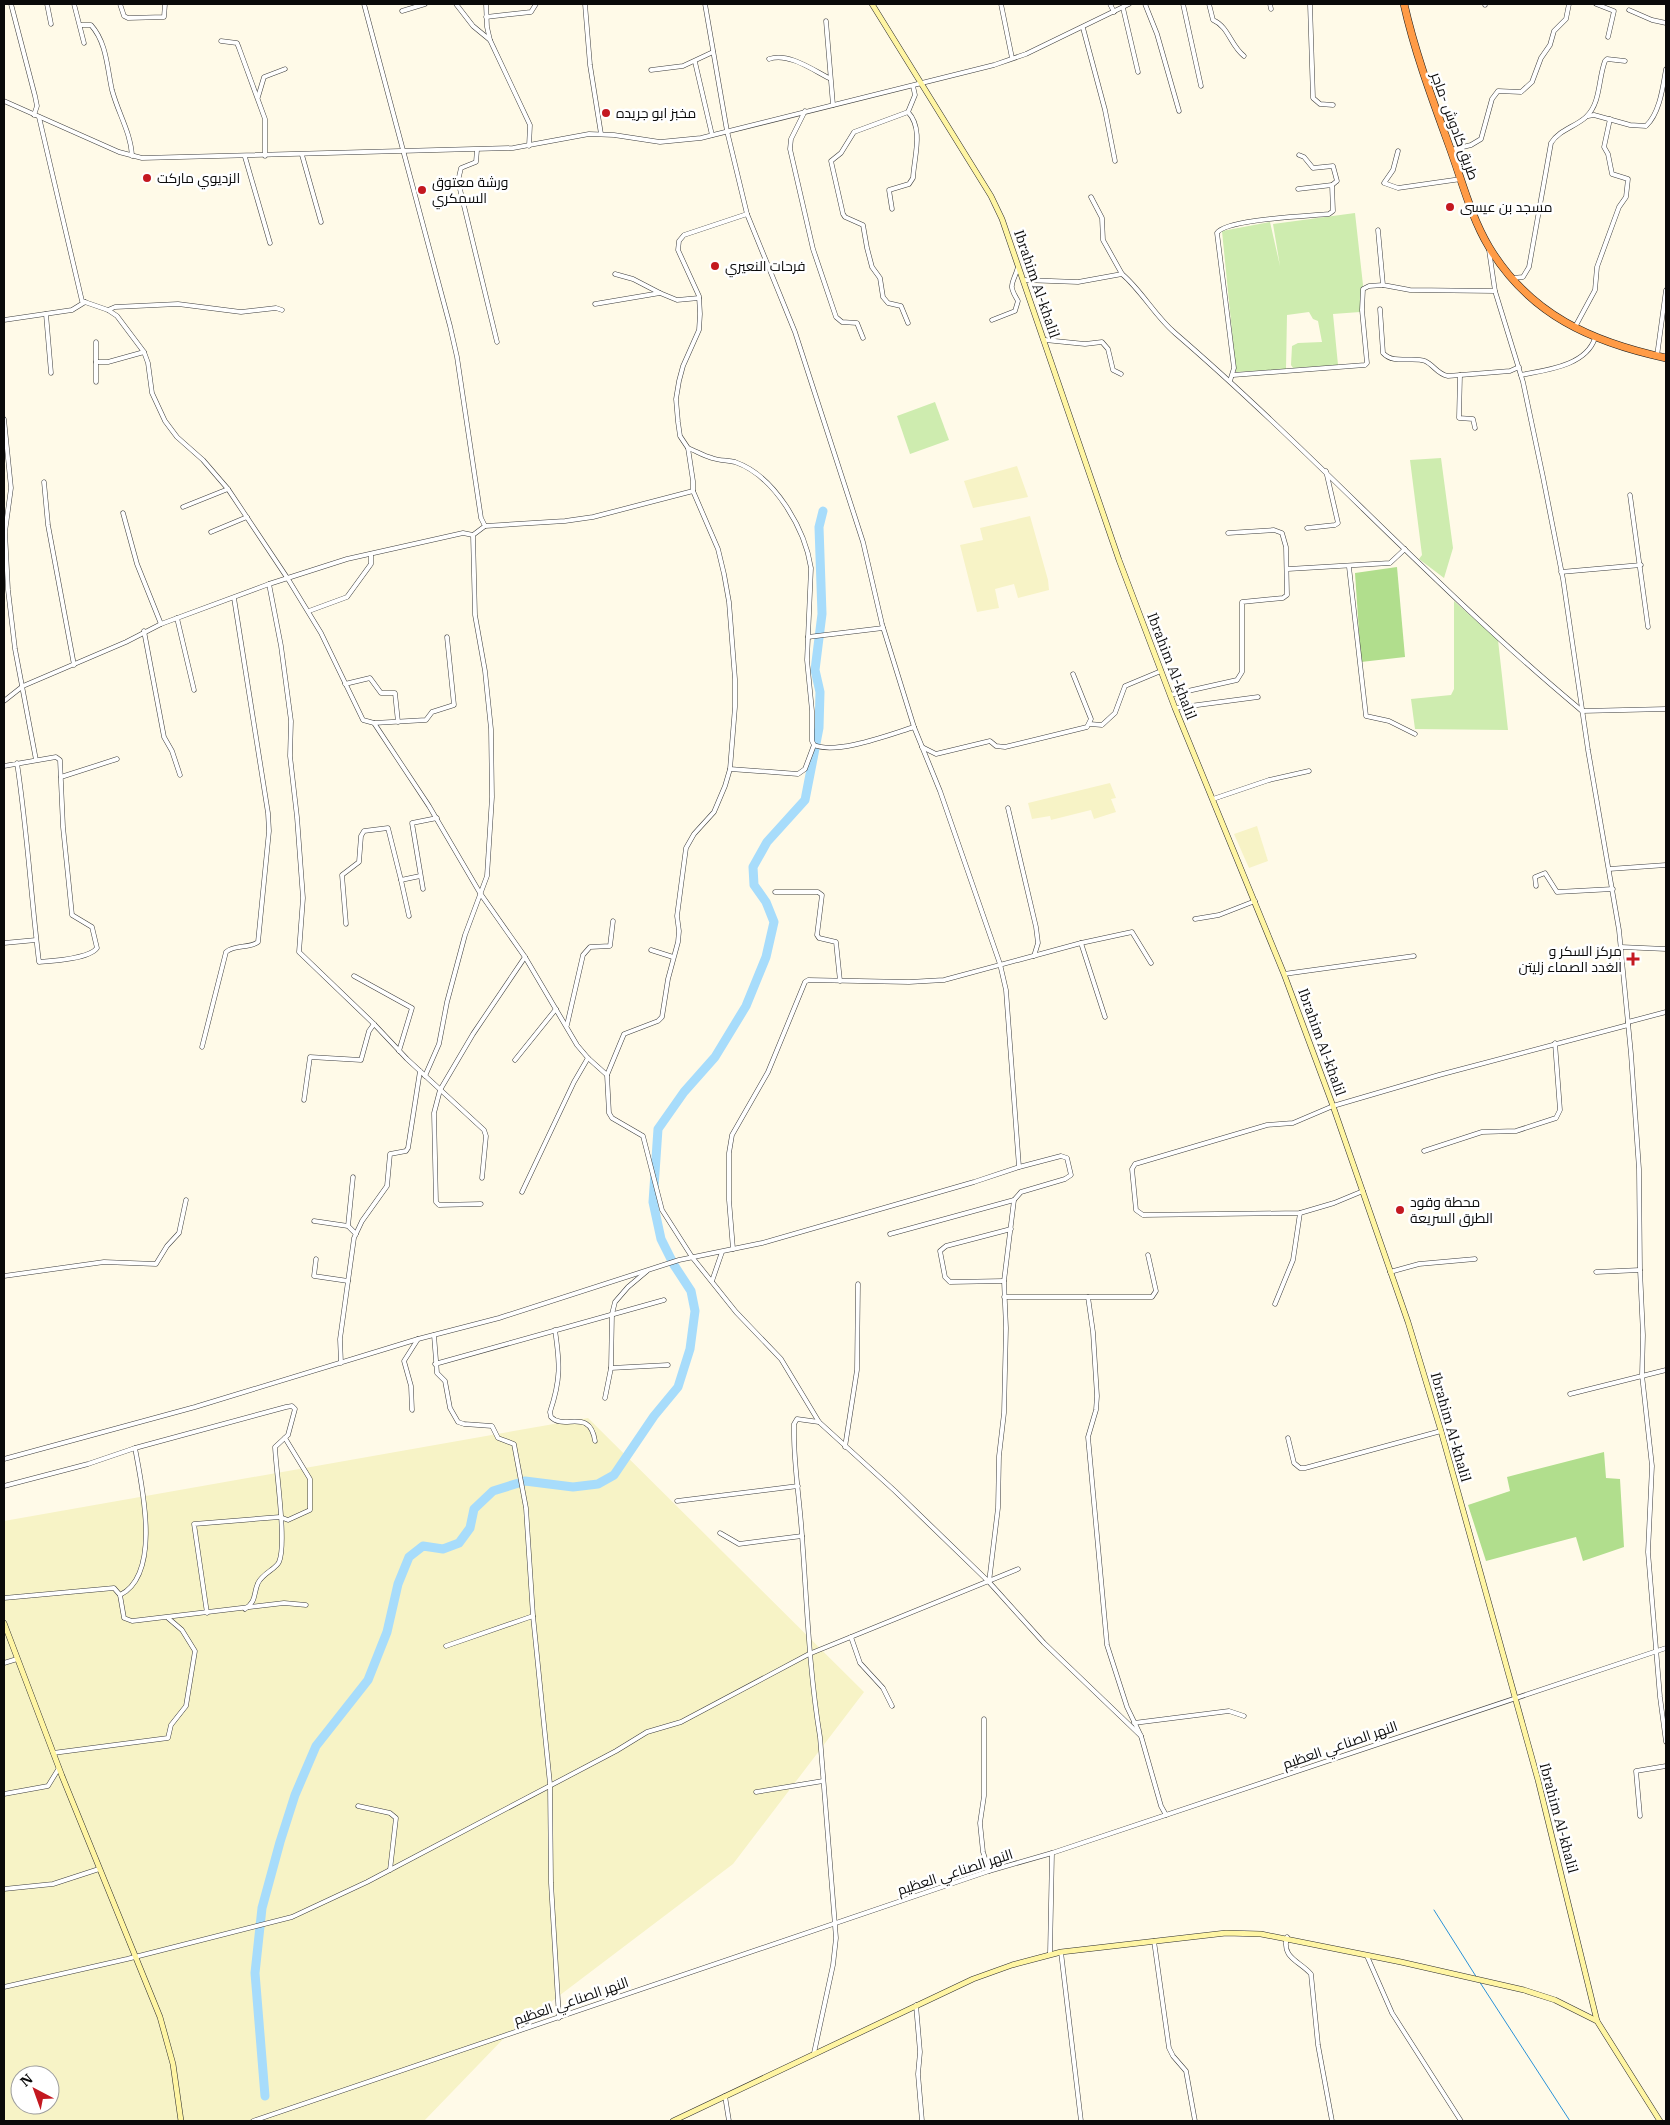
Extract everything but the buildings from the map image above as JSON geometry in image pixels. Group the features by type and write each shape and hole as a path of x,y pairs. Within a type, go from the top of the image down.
{"highway":[{"name":"طريق كادوش -ماجر","path":"1404,4 1420,64 1461,179 1489,246 1510,278 1545,311 1575,329 1595,338 1666,358"}],"street":[{"path":"11,4 35,96 34,115"},
{"path":"46,4 51,24"},
{"path":"74,4 84,43"},
{"path":"120,4 124,16 142,18 164,17 166,14 165,4"},
{"path":"364,4 457,357 480,518 485,526"},
{"path":"402,11 425,4"},
{"path":"456,4 473,26 490,40"},
{"path":"486,4 490,40 530,125 529,146"},
{"path":"486,17 530,12 536,4"},
{"path":"585,4 590,65 601,134"},
{"path":"705,4 727,131 747,214 795,332 863,542 883,628 914,727 1000,964 1006,990 1019,1167"},
{"name":"Ibrahim Al-khalil","path":"872,4 992,196 1019,265 1119,560 1175,708 1284,974 1333,1106 1408,1322 1441,1431 1560,1863 1597,2021 1660,2121"},
{"path":"1001,4 1012,58"},
{"path":"1110,4 1114,12"},
{"path":"4,101 132,156 163,159 478,150 529,146 589,134 660,142 712,135 966,73 1012,58 1083,28 1129,4"},
{"path":"1145,4 1157,34 1179,111"},
{"path":"1183,4 1201,86"},
{"path":"1209,4 1213,20 1220,23 1232,46 1244,56"},
{"path":"1270,4 1271,9"},
{"path":"1310,4 1313,98 1320,104 1333,105"},
{"path":"1451,150 1471,145 1482,139 1492,99 1498,91 1521,92 1532,82 1540,58 1550,45 1554,31 1566,20 1569,4"},
{"path":"1596,4 1614,11 1608,37"},
{"path":"1122,8 1138,72"},
{"path":"1629,10 1666,23"},
{"path":"826,21 833,105"},
{"path":"80,25 91,25 101,40 112,90 128,134 132,156"},
{"path":"1083,28 1105,110 1115,161"},
{"path":"221,42 237,43 258,97 265,119 265,156"},
{"path":"650,70 683,66 713,52"},
{"path":"769,59 780,57 790,60 830,78"},
{"path":"1510,278 1523,277 1529,267 1551,143 1557,136 1588,116 1599,91 1604,61 1607,59 1625,61"},
{"path":"695,62 712,135"},
{"path":"258,97 264,77 285,69"},
{"path":"1588,116 1637,126 1642,126 1649,122 1662,93 1666,69"},
{"path":"908,324 901,306 888,303 883,298 880,278 872,267 863,225 845,217 843,214 831,161 841,153 854,132 908,112 914,103 915,91 913,86"},
{"path":"805,111 790,145 805,219 836,317 842,322 857,323 863,338"},
{"path":"892,209 889,190 909,184 913,178 917,138 913,117 908,112"},
{"path":"39,117 79,296 85,302 108,310 117,316 144,352 148,364 152,393 165,421 177,437 203,460 228,489 247,517 310,612 364,720 374,723 426,720 432,712 454,706 447,637"},
{"path":"1575,329 1592,297 1598,267 1619,207 1626,197 1628,179 1611,172 1608,154 1604,147 1610,119"},
{"path":"478,150 476,162 461,168 458,181 497,342"},
{"path":"1398,151 1393,170 1384,183 1391,187 1398,188 1461,179"},
{"path":"302,155 321,222"},
{"path":"1298,189 1332,185 1337,181 1333,166 1313,168 1304,156 1299,155"},
{"path":"245,157 270,243"},
{"path":"1230,381 1233,375 1218,231 1223,227 1260,220 1332,213 1334,208 1332,185"},
{"path":"1091,198 1102,218 1105,244 1122,274 1174,333 1230,381 1326,471 1405,550 1507,646 1582,711 1666,709"},
{"path":"747,214 684,235 679,241 678,250 699,298 699,330 695,345 683,366 676,399 680,436 688,448 694,481 693,491 718,549 729,602 735,679 730,769 726,786 714,812 689,840 686,848 676,916 679,931 662,1017 658,1021 624,1034 607,1075 609,1113 612,1118 643,1136 662,1210 692,1257 736,1312 781,1359 819,1422 895,1491 989,1582 1044,1643 1140,1736"},
{"path":"1378,230 1383,285"},
{"path":"1489,246 1496,291 1521,375 1561,572 1621,947 1639,1169 1640,1270 1644,1335 1642,1375 1652,1466 1648,1534 1656,1651 1666,1742"},
{"path":"992,320 1015,312 1018,300 1012,292 1010,284 1019,265"},
{"path":"615,274 633,279 677,300 699,298"},
{"path":"1024,280 1078,282 1122,274"},
{"path":"1233,375 1365,365 1367,363 1362,310 1363,289 1369,286 1383,285 1410,290 1496,291"},
{"path":"1657,356 1666,290"},
{"path":"595,304 660,293"},
{"path":"4,320 72,310 85,302"},
{"path":"108,310 115,306 178,304 209,306 230,311 276,308 282,310"},
{"path":"1380,309 1383,353 1386,356 1399,360 1422,360 1441,375 1510,370 1519,367"},
{"path":"46,314 52,373"},
{"path":"1521,375 1580,358 1590,351 1595,338"},
{"path":"1045,340 1085,344 1102,342 1108,349 1113,370 1121,374"},
{"path":"96,342 96,382"},
{"path":"96,362 108,362 144,352"},
{"path":"1460,375 1459,416 1460,418 1473,419 1475,428"},
{"path":"4,419 10,488 6,515 5,553 15,650 36,760"},
{"path":"688,448 714,459 739,464 764,482 784,502 791,514 809,557 811,568 808,636 812,741 814,745 806,769 798,774 730,769"},
{"path":"1307,528 1335,526 1338,523 1326,471"},
{"path":"44,482 48,525 74,665"},
{"path":"183,507 228,489"},
{"path":"4,701 23,686 126,642 161,624 269,584 330,564 463,533 473,535 485,526 565,521 593,517 693,491"},
{"path":"1630,495 1648,627"},
{"path":"123,513 138,564 161,624"},
{"path":"211,532 247,517"},
{"path":"1170,695 1225,684 1239,679 1242,672 1242,603 1244,601 1286,596 1288,569 1285,539 1278,531 1228,533"},
{"path":"425,1076 439,1044 447,1002 465,934 487,876 492,774 490,710 475,615 473,535"},
{"path":"1288,569 1349,567 1390,563 1405,550"},
{"path":"310,612 347,596 371,564 371,554"},
{"path":"1561,572 1641,565"},
{"path":"1349,567 1359,670 1366,716 1389,721 1415,734"},
{"path":"269,584 281,646 290,721 290,756 297,817 302,898 299,952 374,1024 399,1051 485,1132 482,1178"},
{"path":"202,1047 226,952 230,949 255,945 258,942 269,831 267,796 234,598"},
{"path":"177,618 194,690"},
{"path":"808,636 883,628"},
{"path":"144,632 164,737 180,775"},
{"path":"922,747 936,754 990,741 996,746 1005,747 1087,727 1090,724 1102,725 1115,713 1125,686 1161,671"},
{"path":"1073,674 1091,719 1090,724"},
{"path":"345,684 370,678 381,692 395,693 398,722"},
{"path":"1175,708 1258,697"},
{"path":"374,723 437,818 480,894 525,957 567,1025 577,1045 607,1075"},
{"path":"814,745 838,746 853,744 914,727"},
{"path":"4,766 17,763 56,757 59,758 62,820 72,915 92,926 97,948 93,953 65,960 39,962 27,836 17,763"},
{"path":"61,777 116,759"},
{"path":"1213,799 1269,780 1309,771"},
{"path":"1008,808 1036,927 1038,943 1034,956"},
{"path":"423,889 412,824 437,818"},
{"path":"346,924 342,874 359,862 362,833 364,831 388,828 409,916"},
{"path":"1609,869 1666,865"},
{"path":"1536,886 1535,877 1545,873 1556,892 1613,889"},
{"path":"401,880 420,876"},
{"path":"775,892 818,892 822,895 817,935 819,938 836,942 840,981"},
{"path":"1195,919 1219,915 1254,901"},
{"path":"567,1025 583,954 590,947 610,946 613,921"},
{"path":"732,1249 729,1200 729,1153 732,1135 768,1072 808,980 944,980 1081,943 1132,932 1151,963"},
{"path":"4,943 36,940"},
{"path":"1081,943 1105,1016"},
{"path":"1621,947 1666,949"},
{"path":"651,950 673,956"},
{"path":"1284,974 1414,956"},
{"path":"481,1204 439,1205 436,1202 434,1113 440,1090 473,1034 525,957"},
{"path":"354,976 412,1008 399,1051"},
{"path":"515,1060 556,1009"},
{"path":"1362,1192 1300,1213 1143,1215 1136,1210 1132,1169 1135,1164 1189,1146 1267,1124 1293,1123 1333,1106 1666,1012"},
{"path":"304,1100 310,1057 361,1060 369,1031 374,1024"},
{"path":"1424,1151 1482,1132 1516,1131 1556,1118 1560,1110 1554,1043"},
{"path":"522,1192 574,1082 588,1058"},
{"path":"341,1363 340,1339 356,1234 370,1208 385,1190 390,1154 406,1151 408,1148 420,1071"},
{"path":"4,1459 195,1407 418,1339 499,1318 692,1257 722,1252 966,1185 1019,1167 1061,1156 1067,1158 1071,1175 1065,1179 1021,1192 1014,1200 890,1234"},
{"path":"348,1226 353,1177"},
{"path":"4,1276 104,1262 156,1264 167,1246 179,1233 186,1200"},
{"path":"989,1582 998,1508 1004,1413 1006,1328 1004,1282 1014,1200"},
{"path":"1275,1304 1293,1260 1300,1213"},
{"path":"314,1221 348,1226 356,1234"},
{"path":"1004,1282 950,1282 945,1277 940,1251 946,1246 1011,1229"},
{"path":"712,1281 722,1252"},
{"path":"1004,1297 1152,1297 1156,1291 1148,1255"},
{"path":"316,1259 314,1276 348,1281"},
{"path":"1390,1272 1419,1264 1475,1259"},
{"path":"605,1398 610,1368 612,1314 620,1294 649,1270"},
{"path":"1596,1272 1640,1270"},
{"path":"845,1447 857,1370 858,1284"},
{"path":"1088,1297 1093,1332 1097,1396 1096,1410 1088,1437 1104,1621 1113,1664 1140,1736 1152,1781 1166,1815"},
{"path":"436,1364 664,1300"},
{"path":"555,1330 559,1357 559,1382 550,1412 551,1417 556,1421 574,1420 586,1424 592,1430 595,1441"},
{"path":"434,1335 437,1373 445,1381 450,1408 458,1422 492,1426 498,1438 514,1446 526,1508 532,1616 550,1784 551,1883 559,2018"},
{"path":"412,1410 411,1386 404,1361 418,1339"},
{"path":"610,1368 668,1365"},
{"path":"1570,1394 1666,1370"},
{"path":"4,1486 88,1464 135,1448 292,1406 295,1413 285,1438 275,1447 282,1545 279,1563 265,1573 258,1584 255,1600 245,1609"},
{"path":"814,2053 835,1958 836,1924 809,1654 794,1424 799,1419 819,1422"},
{"path":"1288,1438 1294,1463 1300,1468 1305,1468 1441,1431"},
{"path":"207,1613 194,1524 280,1517 288,1520 310,1510 310,1479 285,1438"},
{"path":"120,1595 128,1591 136,1582 145,1555 145,1520 135,1448"},
{"path":"677,1501 798,1486"},
{"path":"720,1533 739,1544 802,1536"},
{"path":"4,1987 136,1957 292,1917 390,1870 550,1784 616,1751 647,1732 681,1722 809,1654 1018,1569"},
{"path":"4,1598 111,1587 117,1589 120,1595 122,1611 126,1620 168,1618 284,1603 306,1605"},
{"path":"446,1646 532,1616"},
{"path":"53,1753 168,1738 171,1725 186,1706 195,1651 182,1630 168,1618"},
{"path":"4,1623 58,1768 136,1957 166,2036 173,2064 180,2121"},
{"path":"851,1637 860,1663 883,1688 892,1706"},
{"name":"النهر الصناعي العظيم","path":"253,2121 989,1871 1052,1853 1666,1648"},
{"path":"4,1663 17,1659"},
{"path":"1134,1723 1229,1711 1244,1716"},
{"path":"984,1719 984,1796 980,1823 983,1852 989,1871"},
{"path":"1640,1816 1636,1771 1666,1766"},
{"path":"4,1794 48,1786 58,1768"},
{"path":"756,1792 822,1781"},
{"path":"358,1806 390,1813 396,1818 390,1870"},
{"path":"1050,1954 1052,1853"},
{"path":"4,1889 44,1886 100,1869"},
{"path":"673,2121 973,1979 1061,1952 1226,1933 1287,1937 1524,1990 1555,2000 1597,2021"},
{"path":"1287,1937 1285,1945 1289,1956 1311,1974 1318,2045 1332,2121"},
{"path":"1154,1941 1169,2048 1173,2056 1186,2071 1195,2121"},
{"path":"1061,1952 1081,2121"},
{"path":"1367,1956 1392,2013 1461,2121"},
{"path":"916,2005 920,2052 918,2074 922,2121"},
{"path":"725,2096 729,2121"}],"shaded area":[{"path":"1017,466 1028,497 973,508 964,481"},
{"path":"1030,516 1048,580 1049,590 1018,598 1014,584 995,589 999,608 977,612 960,545 983,540 980,528"},
{"path":"1110,783 1116,798 1111,799 1116,812 1094,819 1091,810 1051,820 1050,816 1032,819 1028,803"},
{"path":"1257,826 1268,861 1249,868 1234,834"},
{"path":"588,1418 864,1692 733,1864 506,2036 424,2121 4,2121 4,1521"}],"green space":[{"path":"1355,213 1363,285 1360,312 1333,314 1338,365 1293,368 1291,365 1292,346 1298,343 1322,342 1318,321 1313,319 1309,312 1287,315 1286,369 1236,372 1222,231 1270,222 1280,266 1273,224"},
{"path":"935,402 949,440 910,454 897,416"},
{"path":"1441,458 1453,548 1444,578 1419,559 1422,555 1410,460"},
{"path":"1397,567 1405,657 1361,662 1355,573"},
{"path":"1454,601 1498,640 1508,730 1415,729 1411,699 1451,695 1454,689"},
{"path":"1604,1452 1606,1478 1620,1479 1624,1547 1583,1561 1576,1537 1486,1561 1468,1505 1510,1491 1507,1477"}],"waterway":[{"path":"265,2096 255,1973 262,1908 295,1795 316,1746 368,1680 387,1632 398,1584 409,1557 423,1546 443,1549 459,1543 470,1528 474,1509 493,1491 525,1481 573,1487 598,1484 614,1475 654,1416 678,1387 690,1349 695,1311 691,1291 674,1265 661,1239 653,1202 658,1129 684,1092 715,1057 746,1006 766,957 774,922 766,902 754,885 753,867 767,842 805,800 819,728 820,692 815,670 822,614 819,527 823,511"},
{"path":"1434,1910 1477,1978"},
{"path":"1479,1981 1570,2121"}],"place":[{"name":"مخبز ابو جريده","path":"606,113"},
{"name":"الزديوي ماركت","path":"147,178"},
{"name":"ورشة معتوق السمكري","path":"422,190"},
{"name":"مسجد بن عيسى","path":"1450,207"},
{"name":"فرحات النعيري","path":"715,266"},
{"name":"مركز السكر و الغدد الصماء زليتن","path":"1633,959"},
{"name":"محطة وقود الطرق السريعة","path":"1400,1210"}]}
